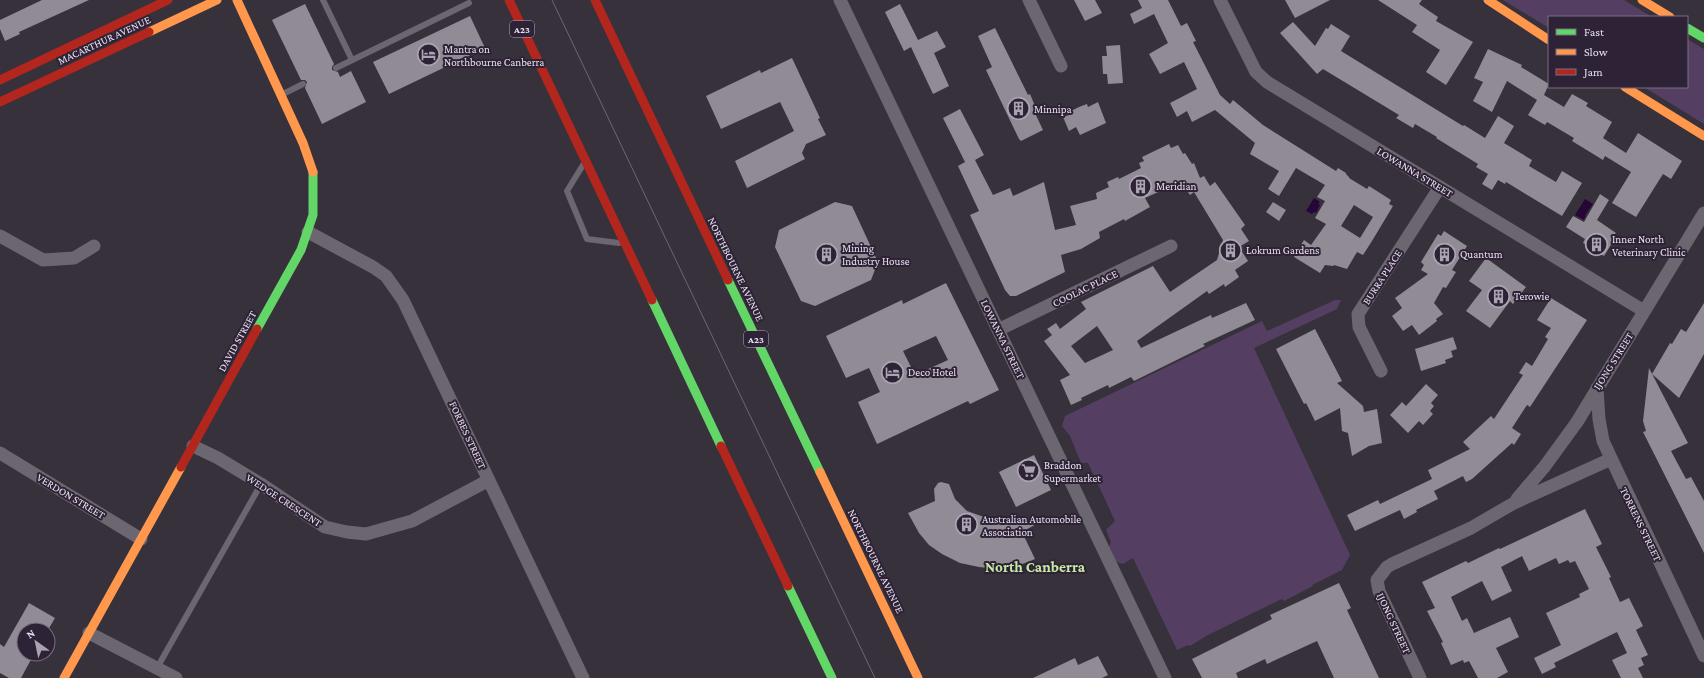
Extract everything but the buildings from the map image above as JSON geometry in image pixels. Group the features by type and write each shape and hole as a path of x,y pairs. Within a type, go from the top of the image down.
{"main road":[{"name":"MACARTHUR AVENUE","path":"0,80 168,0"},
{"name":"MACARTHUR AVENUE","path":"0,102 217,0"},
{"name":"DAVID STREET","path":"64,678 301,250 313,215 313,173 303,143 237,0"},
{"name":"A23","path":"509,0 832,678"},
{"name":"NORTHBOURNE AVENUE","path":"595,0 918,678"},
{"path":"1488,0 1548,39"},
{"path":"1642,0 1668,16"},
{"path":"1688,29 1704,38"},
{"path":"1627,88 1704,136"}],"street":[{"name":"LOWANNA STREET","path":"840,0 1165,678"},
{"path":"1029,0 1061,66"},
{"name":"LOWANNA STREET","path":"1220,0 1256,72 1267,82 1644,311"},
{"name":"BURRA PLACE","path":"1381,371 1359,327 1358,314 1440,188"},
{"name":"IJONG STREET","path":"1514,503 1545,466 1577,422 1704,213"},
{"name":"FORBES STREET","path":"308,232 373,267 386,276 403,300 582,678"},
{"path":"0,236 43,260 74,258 94,246"},
{"name":"COOLAC PLACE","path":"998,330 1171,246"},
{"name":"TORRENS STREET","path":"1597,388 1599,419 1603,441 1704,656"},
{"name":"WEDGE CRESCENT","path":"193,446 218,458 261,484 325,527 366,534 412,521 489,480"},
{"name":"VERDON STREET","path":"0,453 142,539"},
{"name":"IJONG STREET","path":"1420,678 1379,591 1377,580 1388,567 1471,528 1514,503 1611,459"},
{"path":"89,633 176,678"}],"lane":[{"path":"323,0 352,60"},
{"path":"336,68 469,3"},
{"path":"281,95 303,84"},
{"path":"585,161 567,191 587,239 625,244"},
{"path":"157,668 261,484"}],"shaded area":[{"path":"1503,0 1624,0 1650,16 1548,16 1548,27"},
{"path":"1688,40 1704,49 1704,124 1646,88 1688,88"},
{"path":"1314,198 1320,202 1318,204 1320,205 1316,213 1314,212 1312,214 1306,211"},
{"path":"1585,199 1593,204 1584,220 1575,215"},
{"path":"1335,300 1341,300 1337,309 1254,348 1350,555 1342,570 1312,585 1313,586 1284,601 1282,599 1208,635 1190,646 1188,645 1177,650 1133,558 1123,564 1112,561 1108,549 1111,542 1106,530 1115,521 1088,463 1081,463 1070,436 1062,426 1065,416 1262,321 1267,331"}],"tram line":[{"path":"552,0 875,678"}],"traffic: fast":[{"path":"1688,29 1704,38"},
{"path":"257,329 301,250 313,215 313,172"},
{"path":"728,280 820,472"},
{"path":"652,300 721,446"},
{"path":"788,586 832,678"}],"traffic: slow":[{"path":"149,32 217,0"},
{"path":"237,0 303,143 313,172"},
{"path":"1488,0 1548,39"},
{"path":"1642,0 1668,16"},
{"path":"1627,88 1704,136"},
{"path":"64,678 181,467"},
{"path":"820,472 918,678"}],"traffic: jam":[{"path":"0,80 168,0"},
{"path":"509,0 652,300"},
{"path":"595,0 728,280"},
{"path":"0,102 149,32"},
{"path":"181,467 257,329"},
{"path":"721,446 788,586"}],"place":[{"name":"Mantra on Northbourne Canberra","path":"429,55"},
{"name":"Minnipa","path":"1019,109"},
{"name":"Meridian","path":"1141,186"},
{"name":"Inner North Veterinary Clinic","path":"1596,245"},
{"name":"Lokrum Gardens","path":"1230,250"},
{"name":"Mining Industry House","path":"826,254"},
{"name":"Quantum","path":"1444,254"},
{"name":"Terowie","path":"1499,296"},
{"name":"Deco Hotel","path":"892,372"},
{"name":"Braddon Supermarket","path":"1028,471"},
{"name":"Australian Automobile Association","path":"966,525"}],"district":[{"name":"North Canberra","path":"1035,567"}]}
